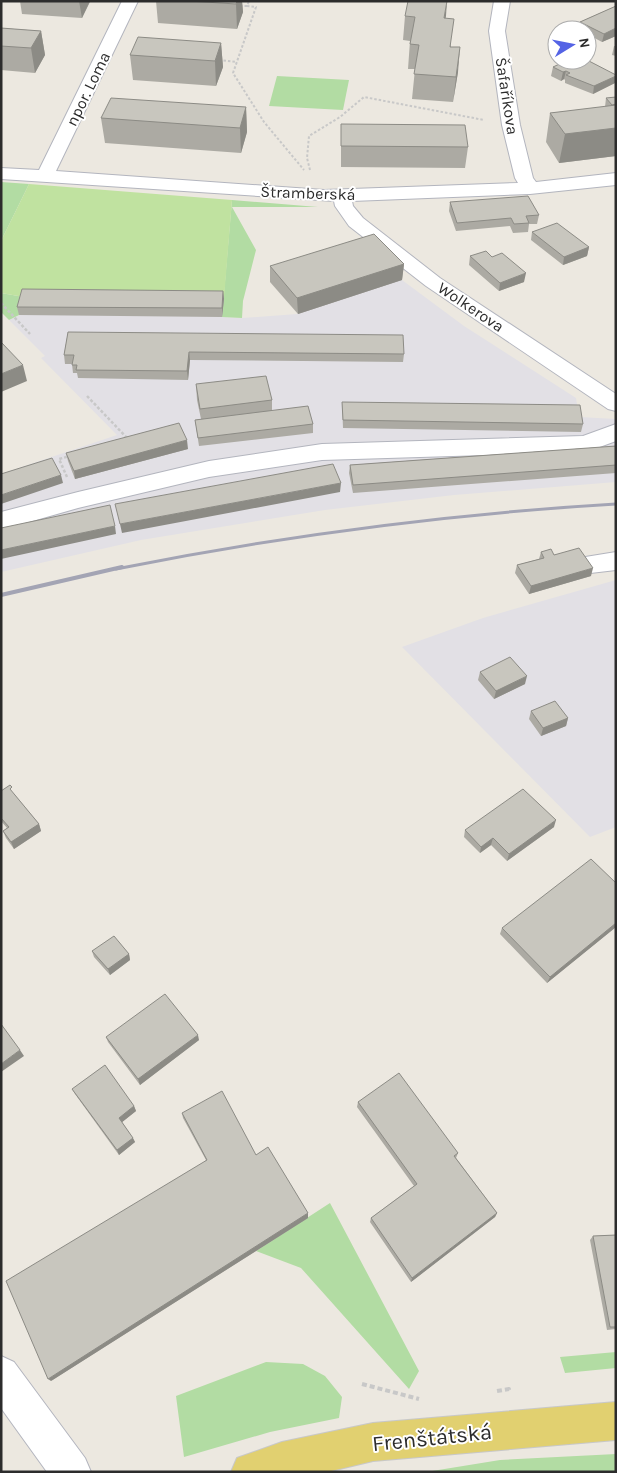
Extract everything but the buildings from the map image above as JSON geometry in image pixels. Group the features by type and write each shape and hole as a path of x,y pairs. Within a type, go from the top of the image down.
{"main road":[{"name":"Frenštátská","path":"251,1472 282,1462 373,1442 616,1421"}],"street":[{"name":"npor. Loma","path":"45,176 130,1"},
{"name":"Šafaříkova","path":"502,1 497,31 511,125 524,178 530,188"},
{"name":"Štramberská","path":"1,173 314,196 530,188 616,179"},
{"name":"Wolkerova","path":"342,196 344,206 356,222 433,282 616,404"},
{"path":"1,520 209,469 322,452 586,444 616,432"},
{"path":"582,565 616,561"},
{"path":"1,1375 70,1472"}],"path":[{"path":"248,6 249,1"},
{"path":"238,6 256,7 233,73 264,122 307,173"},
{"path":"218,60 237,62"},
{"path":"311,172 307,158 309,136 340,117 364,97 511,125"},
{"path":"1,303 30,334"},
{"path":"87,396 128,439 119,441"},
{"path":"76,454 59,459 78,500"}],"shaded area":[{"path":"373,249 402,280 464,326 576,398 579,417 616,419 616,482 454,495 325,510 141,540 1,572 1,474 117,435 41,358 45,356 9,320 19,315 24,297 224,299 223,317 242,318 297,314"},
{"path":"616,580 616,827 590,837 402,647 483,618"}],"green space":[{"path":"277,76 349,80 343,110 269,106"},
{"path":"1,182 29,184 1,241"},
{"path":"29,184 232,200 224,299 24,297 1,293 1,241"},
{"path":"232,200 318,207 232,207 256,250 243,301 242,318 222,317"},
{"path":"1,293 24,297 19,315 9,320 1,312"},
{"path":"330,1203 419,1371 409,1389 301,1268 256,1251"},
{"path":"616,1352 616,1368 565,1373 560,1357"},
{"path":"266,1362 303,1364 325,1376 342,1397 339,1418 270,1432 184,1457 176,1396"},
{"path":"616,1454 616,1472 426,1472 500,1460"}],"railway":[{"path":"116,569 240,546 365,528 427,520 616,504"},
{"path":"1,595 122,567"}]}
